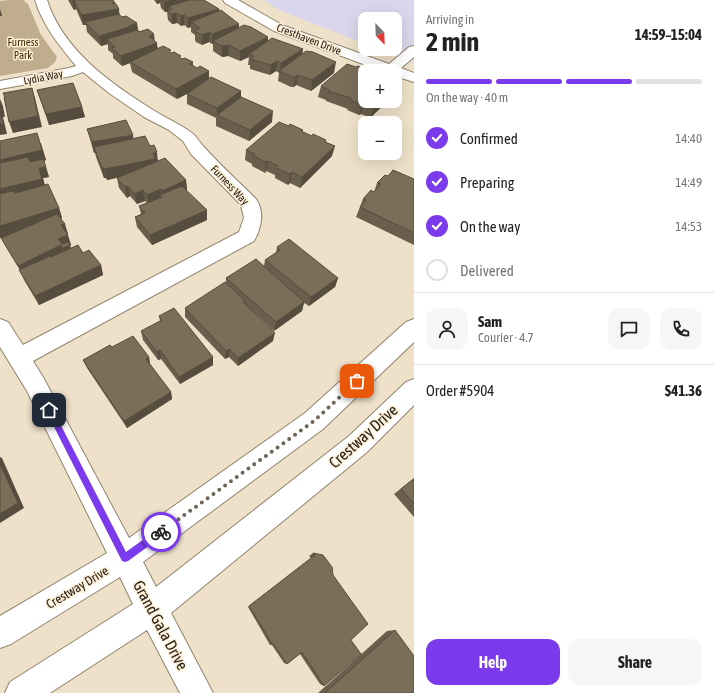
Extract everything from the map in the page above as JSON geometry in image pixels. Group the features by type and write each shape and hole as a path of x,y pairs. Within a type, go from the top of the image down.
{"street":[{"name":"Furness Way","path":"19,358 247,236 253,218 250,204 197,150 189,138 120,94 85,67 60,39 45,13 41,0"},
{"name":"Cresthaven Drive","path":"229,0 278,28 375,64"},
{"path":"398,64 414,50"},
{"name":"Lydia Way","path":"0,85 72,72 85,67"},
{"name":"Cresthaven Drive","path":"402,74 414,78"},
{"name":"Grand Gala Drive","path":"0,328 35,384 197,693"},
{"name":"Crestway Drive","path":"0,633 125,558 314,421 414,328"},
{"name":"Crestway Drive","path":"21,693 152,609 358,444 414,390"}],"shaded area":[{"path":"264,0 414,0 414,62 398,56 402,56 402,12 358,12 358,41 279,10"}],"green space":[{"name":"Furness Park","path":"23,0 28,4 41,35 57,57 55,62 48,68 0,76 0,1"}],"building":[{"path":"74,0 113,0 115,3 112,3 116,4 119,9 81,15"},
{"path":"162,0 175,0 164,2"},
{"path":"190,0 204,0 219,9 188,18 184,15 181,16 176,13 172,14 167,10 172,9 169,6"},
{"path":"221,10 239,24 212,34 210,32 202,35 196,32 195,30 200,28 191,22"},
{"path":"119,14 122,17 126,16 137,23 129,26 130,27 99,36 85,22"},
{"path":"244,25 251,27 268,37 240,51 229,45 222,46 213,41"},
{"path":"148,29 154,34 149,36 157,43 121,56 112,48 115,47 107,39 137,30 139,32"},
{"path":"272,38 303,49 281,63 277,61 271,65 250,59 254,56 249,54"},
{"path":"163,46 171,50 169,52 174,52 181,56 179,57 182,59 185,58 193,62 189,64 197,68 200,66 209,71 176,89 130,62"},
{"path":"306,51 313,52 336,62 312,80 298,75 293,77 279,71"},
{"path":"347,64 356,67 358,66 358,103 350,100 351,98 328,91 329,90 321,86"},
{"path":"211,77 241,91 217,108 187,94"},
{"path":"73,83 82,107 46,114 37,90"},
{"path":"32,88 38,116 9,122 3,93"},
{"path":"241,97 273,111 250,130 217,115"},
{"path":"0,111 3,124 0,124"},
{"path":"126,120 133,135 92,142 87,129"},
{"path":"279,122 289,126 290,124 303,130 301,131 312,136 313,134 326,140 325,142 335,146 302,177 292,172 290,174 276,168 278,166 253,156 255,154 246,150"},
{"path":"37,133 42,150 0,160 0,141"},
{"path":"145,136 150,146 154,145 157,152 153,153 155,159 105,169 102,168 94,147"},
{"path":"28,157 30,162 43,159 46,167 39,168 42,179 0,189 0,163"},
{"path":"165,158 186,180 162,191 161,189 147,195 143,190 135,194 128,186 125,187 117,178"},
{"path":"393,170 414,179 414,233 360,207 366,200 363,199 371,190 374,192 381,184 377,183 385,175 388,176"},
{"path":"48,184 59,208 0,226 0,194 12,191 15,193"},
{"path":"182,186 207,210 150,235 135,217 145,213 139,206 162,197 160,195"},
{"path":"57,214 65,224 61,225 68,235 58,239 62,244 68,242 70,245 63,248 61,245 18,266 1,238"},
{"path":"289,239 338,278 311,297 265,260 280,250 277,247"},
{"path":"78,245 83,253 89,250 101,265 35,296 19,270"},
{"path":"256,259 304,302 276,322 226,278"},
{"path":"225,282 275,333 238,358 230,349 226,351 185,308"},
{"path":"174,308 213,357 179,377 160,350 157,352 141,331 162,320 159,316"},
{"path":"133,336 149,357 146,359 171,392 124,421 83,360 110,345 112,347"},
{"path":"0,464 18,503 0,514"},
{"path":"414,479 414,504 401,489"},
{"path":"313,553 323,555 332,567 333,575 368,624 351,640 361,654 324,686 302,652 287,664 273,645 249,606 315,555"},
{"path":"395,630 414,656 414,693 325,693"}],"way so far":[{"path":"161,532 314,421 357,381"}],"route":[{"path":"49,410 125,558 161,532"}]}
